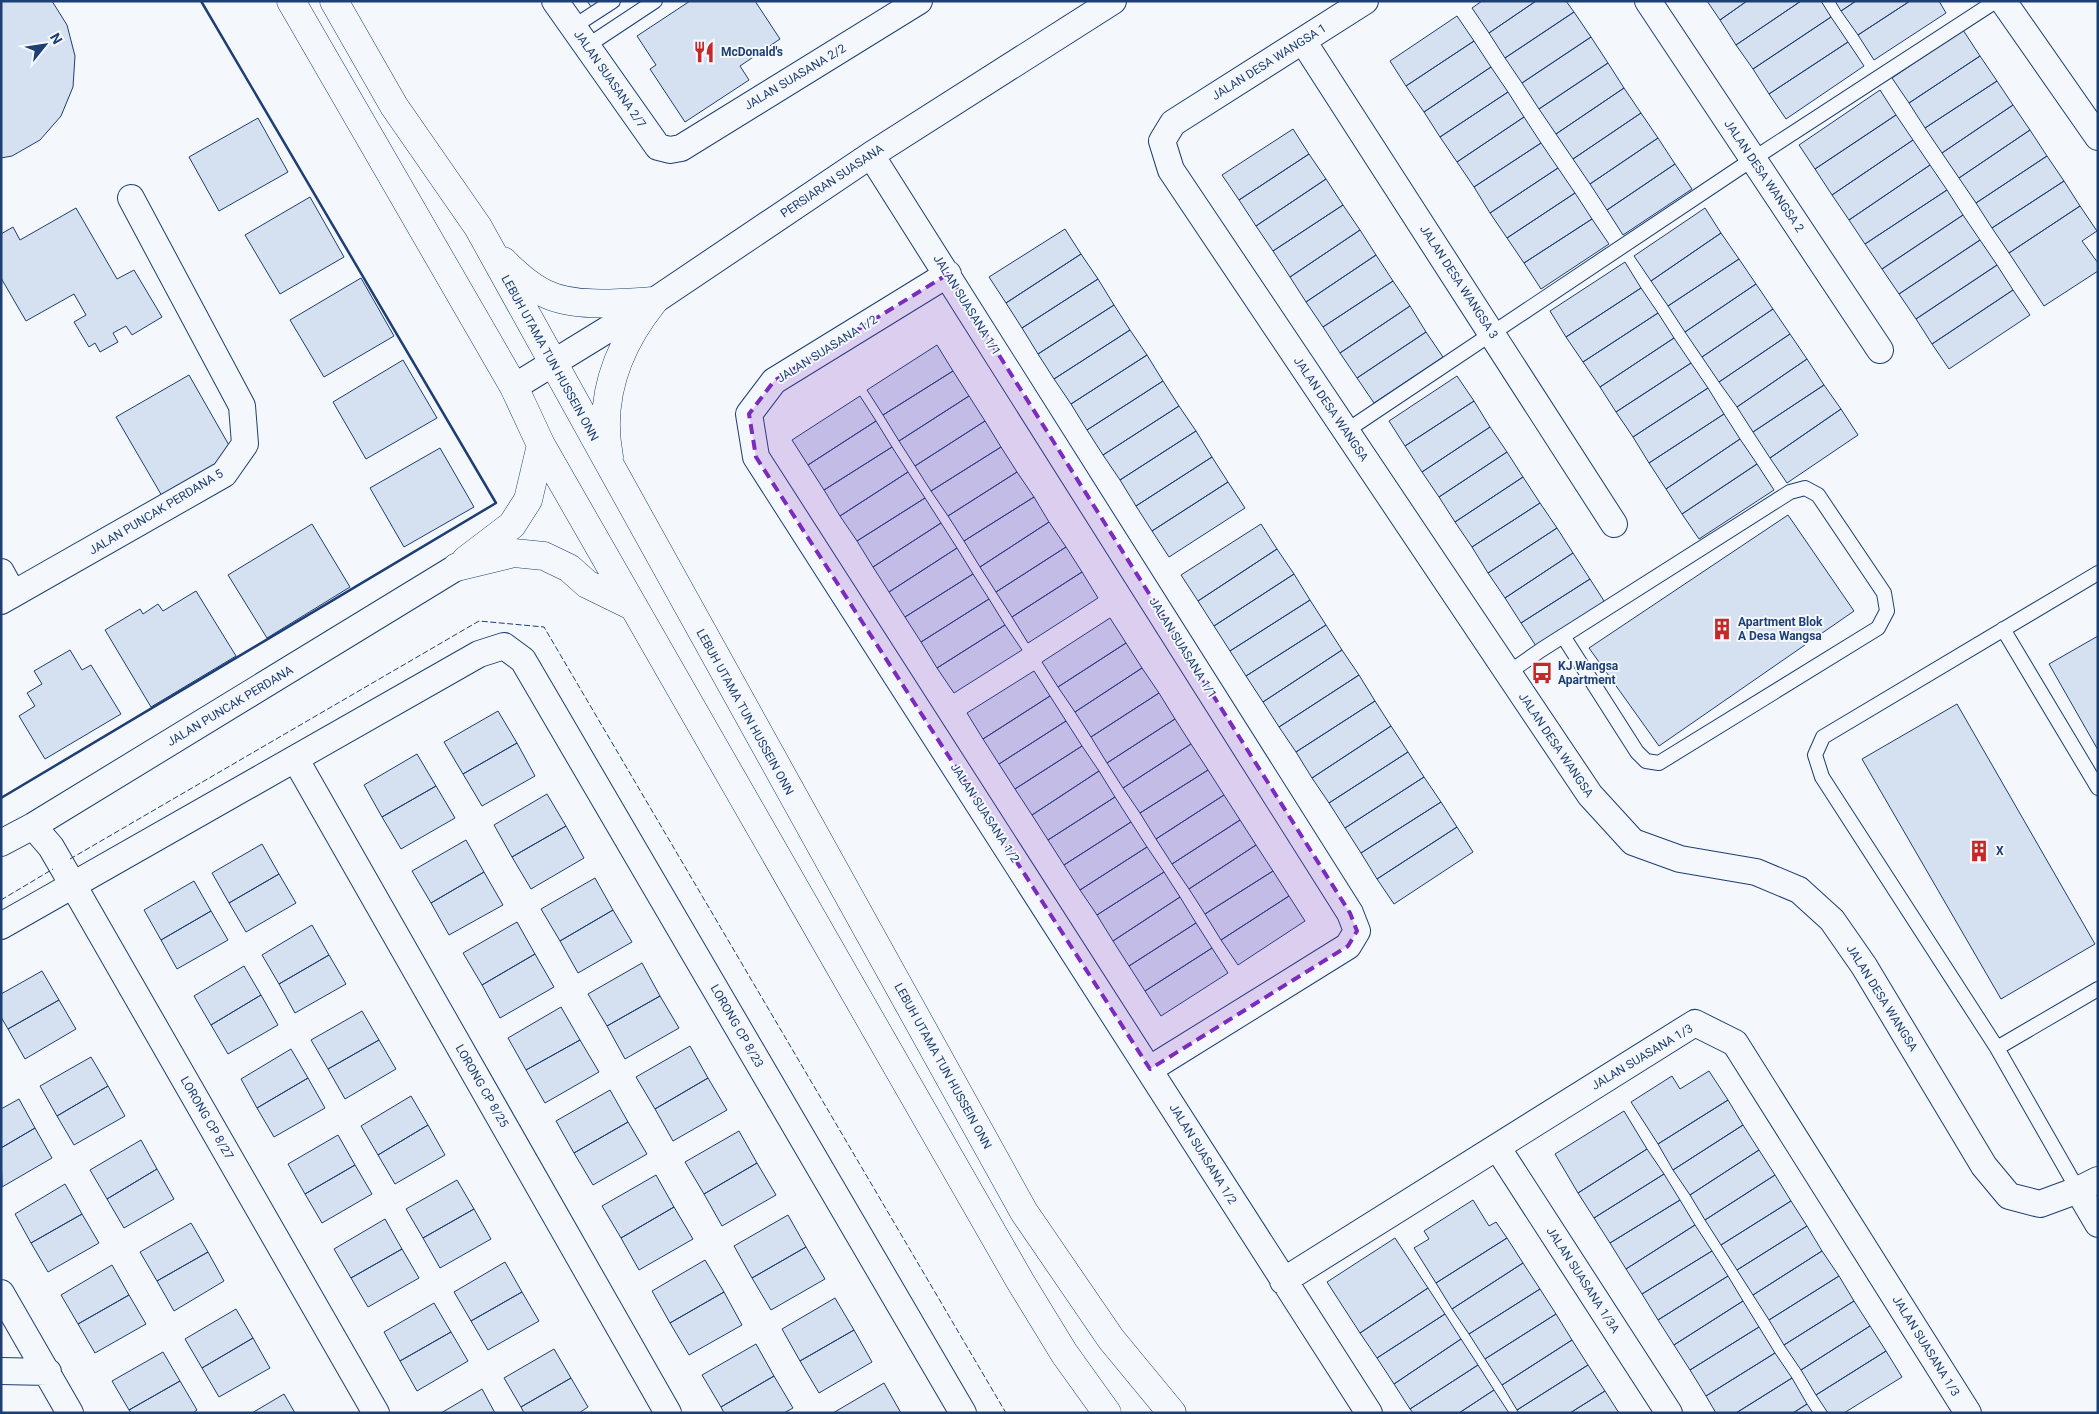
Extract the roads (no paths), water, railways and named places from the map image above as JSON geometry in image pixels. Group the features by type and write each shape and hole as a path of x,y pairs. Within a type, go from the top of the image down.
{"main road":[{"path":"291,1 514,387 541,445 1020,1281 1064,1353 1107,1413"},
{"name":"LEBUH UTAMA TUN HUSSEIN ONN","path":"334,1 394,106 478,226 611,470 1024,1212 1111,1339 1172,1413"},
{"path":"490,249 518,276 547,295 591,304 654,301"},
{"path":"611,470 605,419 612,377 624,345 637,322 654,301"},
{"path":"457,567 512,525 528,500 541,445"},
{"path":"457,567 514,553 544,556 569,568 587,584 634,606"}],"street":[{"name":"JALAN SUASANA 2/7","path":"555,1 658,147 670,150"},
{"name":"PERSIARAN SUASANA","path":"514,387 654,301 871,155 1112,1"},
{"name":"JALAN DESA WANGSA 1","path":"1172,123 1365,1"},
{"name":"JALAN DESA WANGSA 2","path":"1648,1 1880,350"},
{"path":"2003,1 2098,137"},
{"name":"JALAN SUASANA 2/2","path":"670,150 681,148 911,4"},
{"name":"JALAN DESA WANGSA 3","path":"1303,41 1614,524"},
{"name":"JALAN DESA WANGSA","path":"1172,123 1162,141 1171,170 1590,795 1633,842 1680,859 1756,872 1799,890 1832,920 1864,966 1984,1166 2008,1196 2040,1204 2088,1185"},
{"name":"JALAN SUASANA 1/1","path":"871,155 1345,904 1357,931 1348,946 1150,1069"},
{"name":"JALAN PUNCAK PERDANA 5","path":"5,589 224,474 245,444 242,406 131,198"},
{"name":"JALAN SUASANA 1/2","path":"948,274 774,381 749,414 756,457 1369,1413"},
{"name":"JALAN PUNCAK PERDANA","path":"1,842 33,826 457,567"},
{"name":"LORONG CP 8/23","path":"296,760 479,654 504,646 523,660 963,1413"},
{"path":"1,926 296,760"},
{"name":"LORONG CP 8/25","path":"296,760 668,1413"},
{"name":"LORONG CP 8/27","path":"33,826 51,847 74,885 376,1413"},
{"name":"JALAN SUASANA 1/3","path":"1283,1281 1695,1023 1736,1043 1968,1413"},
{"name":"JALAN SUASANA 1/3A","path":"1497,1147 1669,1413"},
{"path":"2088,1185 2098,1224"},
{"path":"1,1293 70,1413"},
{"path":"1,1371 48,1372"}],"lane":[{"path":"580,37 613,1"},
{"path":"580,37 656,1"},
{"path":"1346,431 1753,159 1996,1"},
{"path":"1508,673 1563,636 1790,492 1805,488 1818,495 1884,593 1887,612 1878,628 1659,763 1646,761 1637,752 1563,636"},
{"path":"2088,1185 1822,777 1814,754 1823,737 2098,573"},
{"path":"2003,629 2098,788"},
{"path":"1997,1048 2098,989"}],"place":[{"name":"McDonald's","path":"704,52"},
{"name":"Apartment Blok A Desa Wangsa","path":"1722,629"},
{"name":"KJ Wangsa Apartment","path":"1542,673"},
{"name":"X","path":"1979,851"}]}
